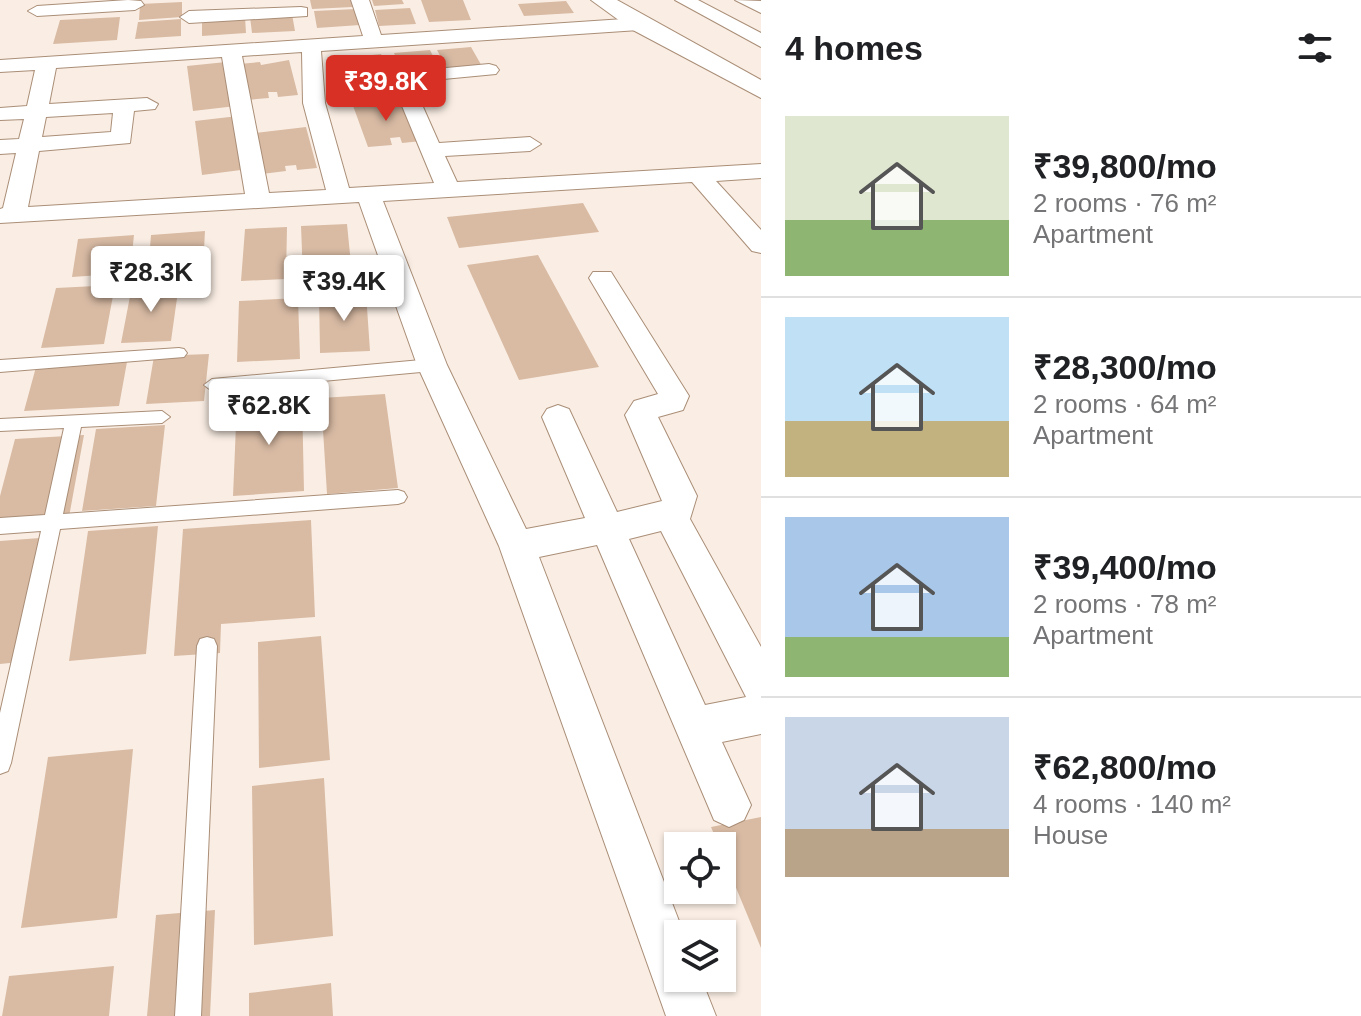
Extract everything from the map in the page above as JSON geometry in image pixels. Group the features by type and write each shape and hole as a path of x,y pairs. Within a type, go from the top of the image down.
{"street":[{"path":"360,0 374,42"},
{"path":"684,0 761,41"},
{"path":"744,0 761,8"},
{"path":"26,37 135,3 134,42"},
{"path":"189,52 189,9 299,6 308,46 314,103 517,546 691,1016"},
{"path":"26,37 134,42 189,52 231,50 374,42 623,8 761,90"},
{"path":"26,37 47,63"},
{"path":"47,63 134,42"},
{"path":"231,50 258,199"},
{"path":"47,63 30,144 7,216 761,171"},
{"path":"448,189 400,77 489,70"},
{"path":"0,114 147,104"},
{"path":"0,147 122,138 124,105"},
{"path":"431,150 530,144"},
{"path":"697,174 761,245"},
{"path":"517,546 670,515 678,509 680,496 641,415 645,409 672,402 674,396 602,278"},
{"path":"558,417 729,805"},
{"path":"670,515 746,629 761,686"},
{"path":"695,727 761,714"}],"lane":[{"path":"0,366 13,362 179,353"},
{"path":"212,385 432,365"},
{"path":"0,425 162,417"},
{"path":"0,763 74,421"},
{"path":"0,526 398,497"},
{"path":"188,1016 207,646"}],"building":[{"path":"310,0 351,0 353,7 312,9"},
{"path":"372,0 402,0 404,4 374,6"},
{"path":"421,0 463,0 471,20 429,22"},
{"path":"566,1 574,13 524,16 518,4"},
{"path":"182,2 182,17 139,20 140,4"},
{"path":"410,8 416,24 379,26 375,10"},
{"path":"356,9 360,25 317,28 314,11"},
{"path":"292,14 295,31 252,33 250,17"},
{"path":"120,17 117,40 53,44 60,20"},
{"path":"245,17 246,33 202,36 202,19"},
{"path":"181,19 181,36 135,39 138,22"},
{"path":"471,47 483,68 448,71 437,50"},
{"path":"430,50 439,68 402,72 394,53"},
{"path":"381,54 398,91 379,93 377,87 367,88 369,94 347,96 333,58 354,55 357,60 363,60 362,56"},
{"path":"289,60 298,95 278,97 277,92 268,92 269,98 246,100 239,64 260,62 261,65"},
{"path":"226,62 236,106 193,111 187,66"},
{"path":"404,99 422,141 402,143 400,137 390,138 392,145 368,147 352,103 375,101 377,106 384,105 382,101"},
{"path":"238,116 249,169 202,175 195,121"},
{"path":"306,127 317,168 297,170 296,165 285,166 286,171 262,174 255,133"},
{"path":"583,203 599,232 459,248 447,217"},
{"path":"347,224 352,274 303,277 301,226"},
{"path":"287,227 286,279 241,281 245,229"},
{"path":"205,231 203,268 148,272 151,235"},
{"path":"134,235 130,273 72,277 78,239"},
{"path":"538,255 599,367 519,380 467,265"},
{"path":"179,284 171,341 121,343 132,286"},
{"path":"115,285 104,344 41,348 56,288"},
{"path":"366,293 370,351 320,353 319,295"},
{"path":"298,298 300,359 237,362 239,301"},
{"path":"209,354 204,401 146,404 154,356"},
{"path":"127,362 119,406 24,411 36,367"},
{"path":"385,394 398,488 327,494 321,398"},
{"path":"302,397 304,491 233,496 237,401"},
{"path":"165,425 156,506 82,511 96,429"},
{"path":"84,435 69,517 0,522 0,496 15,439"},
{"path":"311,520 315,617 221,624 220,653 174,656 183,529"},
{"path":"158,526 146,654 69,661 88,531"},
{"path":"53,537 30,661 0,664 0,541"},
{"path":"321,636 330,760 259,768 258,642"},
{"path":"133,749 117,918 21,928 48,757"},
{"path":"324,778 333,936 254,945 252,786"},
{"path":"761,817 761,948 736,888 736,832 713,832 711,827"},
{"path":"215,910 210,1016 147,1016 156,915"},
{"path":"114,966 109,1016 2,1016 9,976"},
{"path":"331,983 333,1016 249,1016 249,993"}]}
